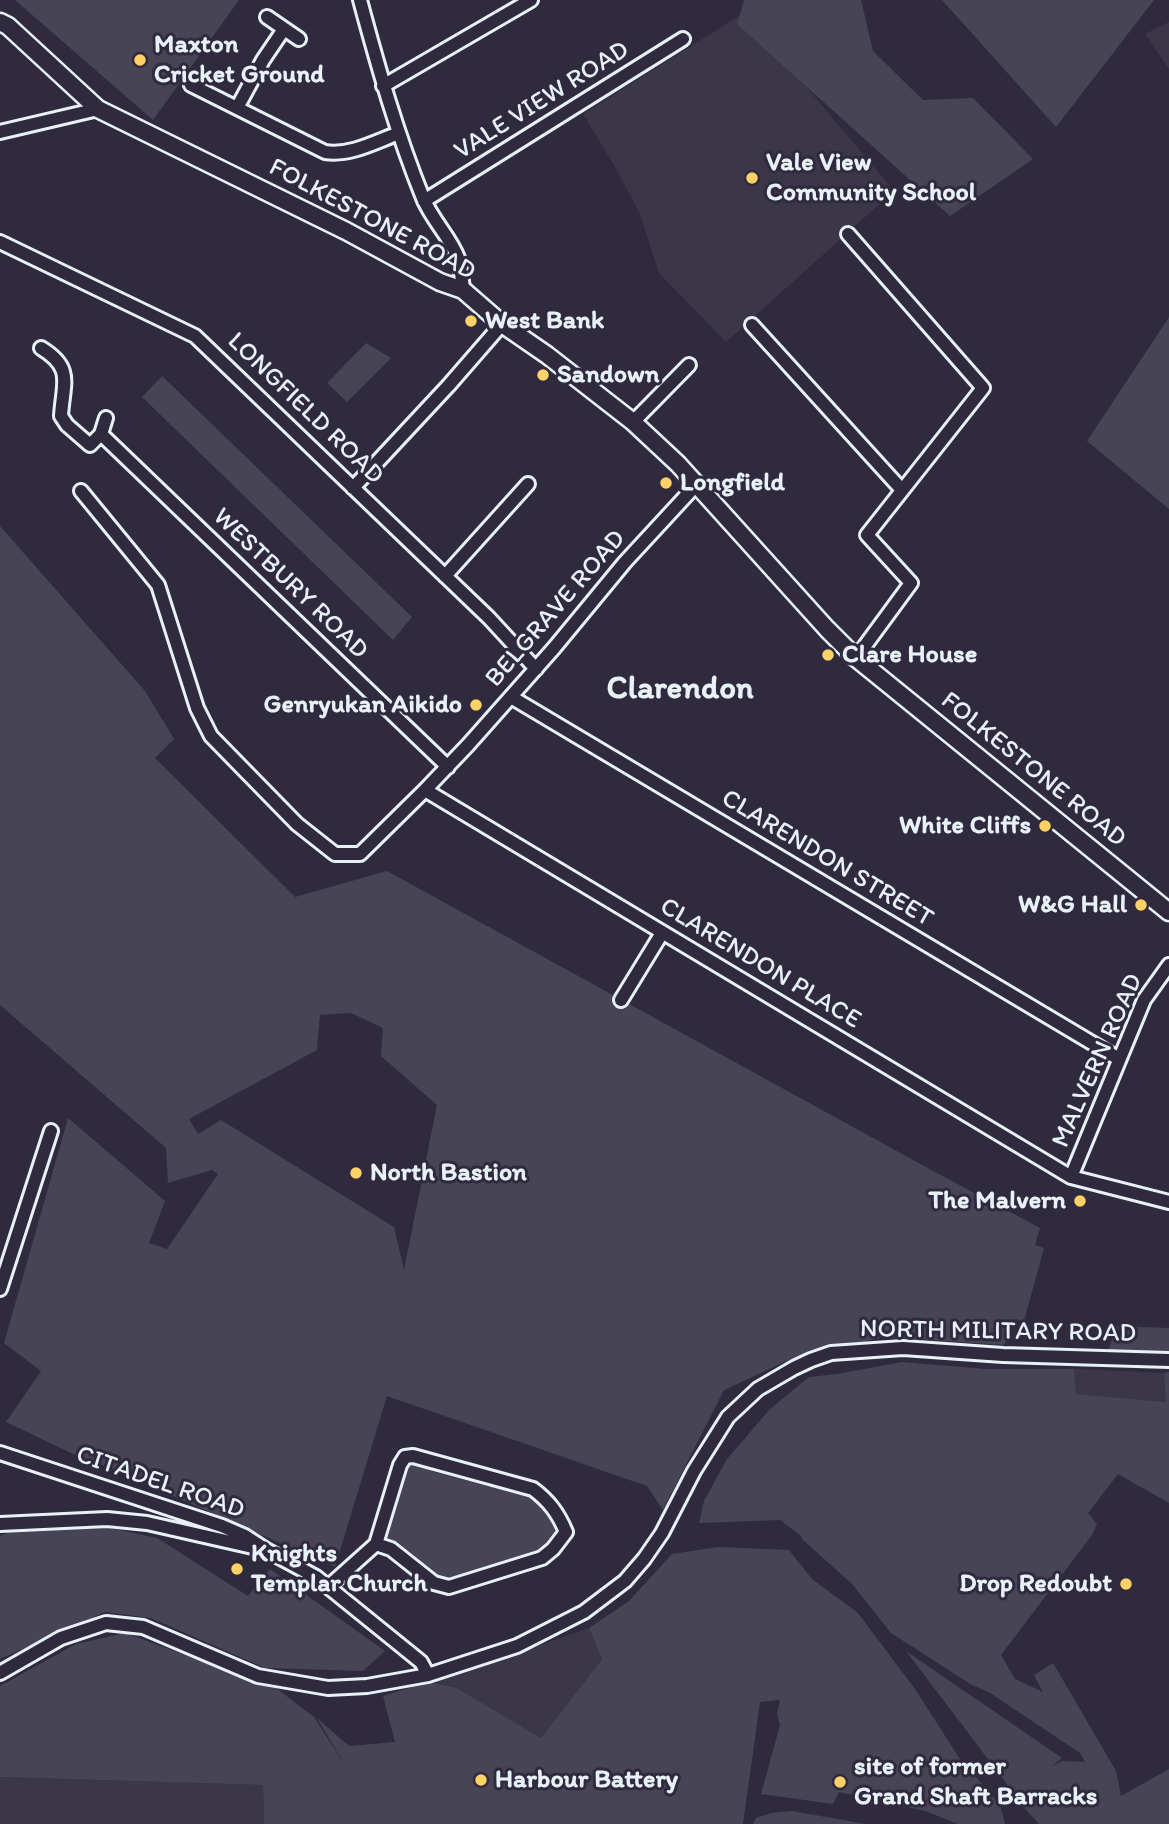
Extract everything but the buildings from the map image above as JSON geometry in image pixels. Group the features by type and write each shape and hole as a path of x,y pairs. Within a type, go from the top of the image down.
{"main road":[{"name":"FOLKESTONE ROAD","path":"0,22 8,26 98,108 346,231 440,282 463,290 502,324 547,355 633,422 678,464 856,658 1169,912"}],"street":[{"path":"360,0 383,86 399,133 424,201 457,256 463,290"},
{"path":"383,86 531,0"},
{"path":"267,18 299,39"},
{"path":"237,108 285,29"},
{"name":"VALE VIEW ROAD","path":"424,201 684,39"},
{"path":"191,85 325,152 351,151 399,133"},
{"path":"0,132 98,108"},
{"path":"848,234 983,388 867,535 911,583 856,658"},
{"name":"LONGFIELD ROAD","path":"0,242 195,336 489,618 536,669"},
{"path":"353,488 502,324"},
{"path":"752,325 902,490"},
{"path":"41,348 55,356 63,369 65,391 61,416 67,425 90,445 101,434 106,418"},
{"path":"633,422 689,365"},
{"name":"WESTBURY ROAD","path":"101,434 448,766"},
{"path":"445,576 528,484"},
{"name":"BELGRAVE ROAD","path":"81,491 158,585 197,708 211,736 297,824 335,854 360,854 425,790 511,697 625,562 697,484"},
{"name":"CLARENDON STREET","path":"511,697 1119,1059"},
{"name":"CLARENDON PLACE","path":"425,790 1071,1177 1169,1202"},
{"path":"621,1000 662,933"},
{"name":"MALVERN ROAD","path":"1071,1177 1144,1000 1169,965"},
{"path":"0,1289 51,1131"},
{"name":"NORTH MILITARY ROAD","path":"0,1673 61,1638 106,1623 143,1627 258,1676 328,1688 367,1686 428,1675 516,1646 584,1612 625,1581 662,1533 694,1471 728,1417 758,1389 794,1368 831,1353 903,1348 1003,1355 1169,1360"},
{"name":"CITADEL ROAD","path":"0,1453 222,1525 246,1536 316,1577 421,1662 428,1675"},
{"path":"328,1587 376,1544 400,1465 405,1457 413,1456 533,1489 547,1499 566,1532 542,1558 449,1587 434,1583 391,1549 376,1544"},
{"path":"0,1524 107,1519 147,1523 268,1550"}],"shaded area":[{"name":"Maxton Cricket Ground","path":"15,0 239,0 153,120"},
{"path":"744,0 861,0 873,51 923,100 973,98 1033,159 950,216 737,24"},
{"path":"942,0 1154,0 1056,127"},
{"name":"Vale View Community School","path":"744,13 894,191 726,342 659,273 640,214 583,114"},
{"path":"1169,22 1169,69 1145,34"},
{"path":"1169,317 1169,509 1087,441"},
{"path":"366,343 391,358 347,402 327,383"},
{"path":"162,376 412,617 393,640 142,397"},
{"path":"0,526 145,691 174,739 155,758 295,897 387,871 1040,1228 1035,1245 1044,1248 1024,1321 1015,1319 1004,1345 885,1337 791,1359 724,1390 663,1510 647,1486 387,1396 335,1567 73,1454 6,1422 41,1371 4,1343 68,1118 165,1201 149,1243 167,1249 218,1174 212,1170 168,1183 166,1148 0,1005","holes":["351,1013 383,1028 381,1056 437,1105 404,1270 394,1227 221,1120 198,1134 189,1119 317,1050 320,1015"]},
{"path":"1117,1326 1169,1328 1169,1355 1108,1351"},
{"path":"902,1362 986,1369 1074,1369 1076,1394 1166,1402 1164,1373 1169,1372 1169,1503 1118,1474 1088,1513 1097,1524 1092,1535 1001,1655 1015,1679 1043,1692 1034,1675 1053,1663 1116,1771 1121,1796 1169,1769 1169,1824 1039,1824 1016,1799 906,1651 1062,1758 1051,1767 1062,1761 1085,1762 1080,1753 990,1693 972,1685 891,1633 852,1584 780,1520 699,1523 704,1501 727,1459 770,1409 809,1377"},
{"path":"1074,1369 1164,1373 1167,1402 1075,1394"},
{"path":"415,1461 429,1464 431,1471 490,1487 517,1488 532,1494 545,1504 559,1531 542,1549 519,1563 513,1559 459,1577 450,1586 382,1544 402,1469"},
{"path":"100,1526 157,1538 248,1596 270,1569 385,1651 363,1671 265,1668 151,1618 105,1612 0,1659 0,1536 20,1528"},
{"path":"718,1547 789,1550 812,1579 858,1613 915,1689 958,1756 1000,1805 1005,1824 958,1824 925,1811 839,1792 833,1804 761,1794 780,1725 777,1714 780,1700 760,1702 743,1824 264,1824 263,1785 0,1777 0,1686 76,1644 125,1633 276,1688 314,1717 346,1767 317,1718 349,1746 395,1742 383,1696 428,1682 457,1688 541,1738 602,1659 589,1628 629,1601 672,1554"},
{"path":"589,1628 602,1659 541,1738 457,1688 431,1683"},
{"path":"0,1777 263,1785 264,1824 0,1824"},
{"path":"792,1811 866,1824 753,1824 756,1818 771,1813"}],"place":[{"name":"Maxton Cricket Ground","path":"140,60"},
{"name":"Vale View Community School","path":"752,178"},
{"name":"West Bank","path":"471,321"},
{"name":"Sandown","path":"543,375"},
{"name":"Longfield","path":"666,483"},
{"name":"Clare House","path":"828,655"},
{"name":"Genryukan Aikido","path":"476,705"},
{"name":"White Cliffs","path":"1045,826"},
{"name":"W&G Hall","path":"1141,905"},
{"name":"North Bastion","path":"356,1173"},
{"name":"The Malvern","path":"1080,1201"},
{"name":"Knights Templar Church","path":"237,1569"},
{"name":"Drop Redoubt","path":"1126,1584"},
{"name":"Harbour Battery","path":"481,1780"},
{"name":"site of former Grand Shaft Barracks","path":"840,1782"}],"district":[{"name":"Clarendon","path":"680,690"}]}
